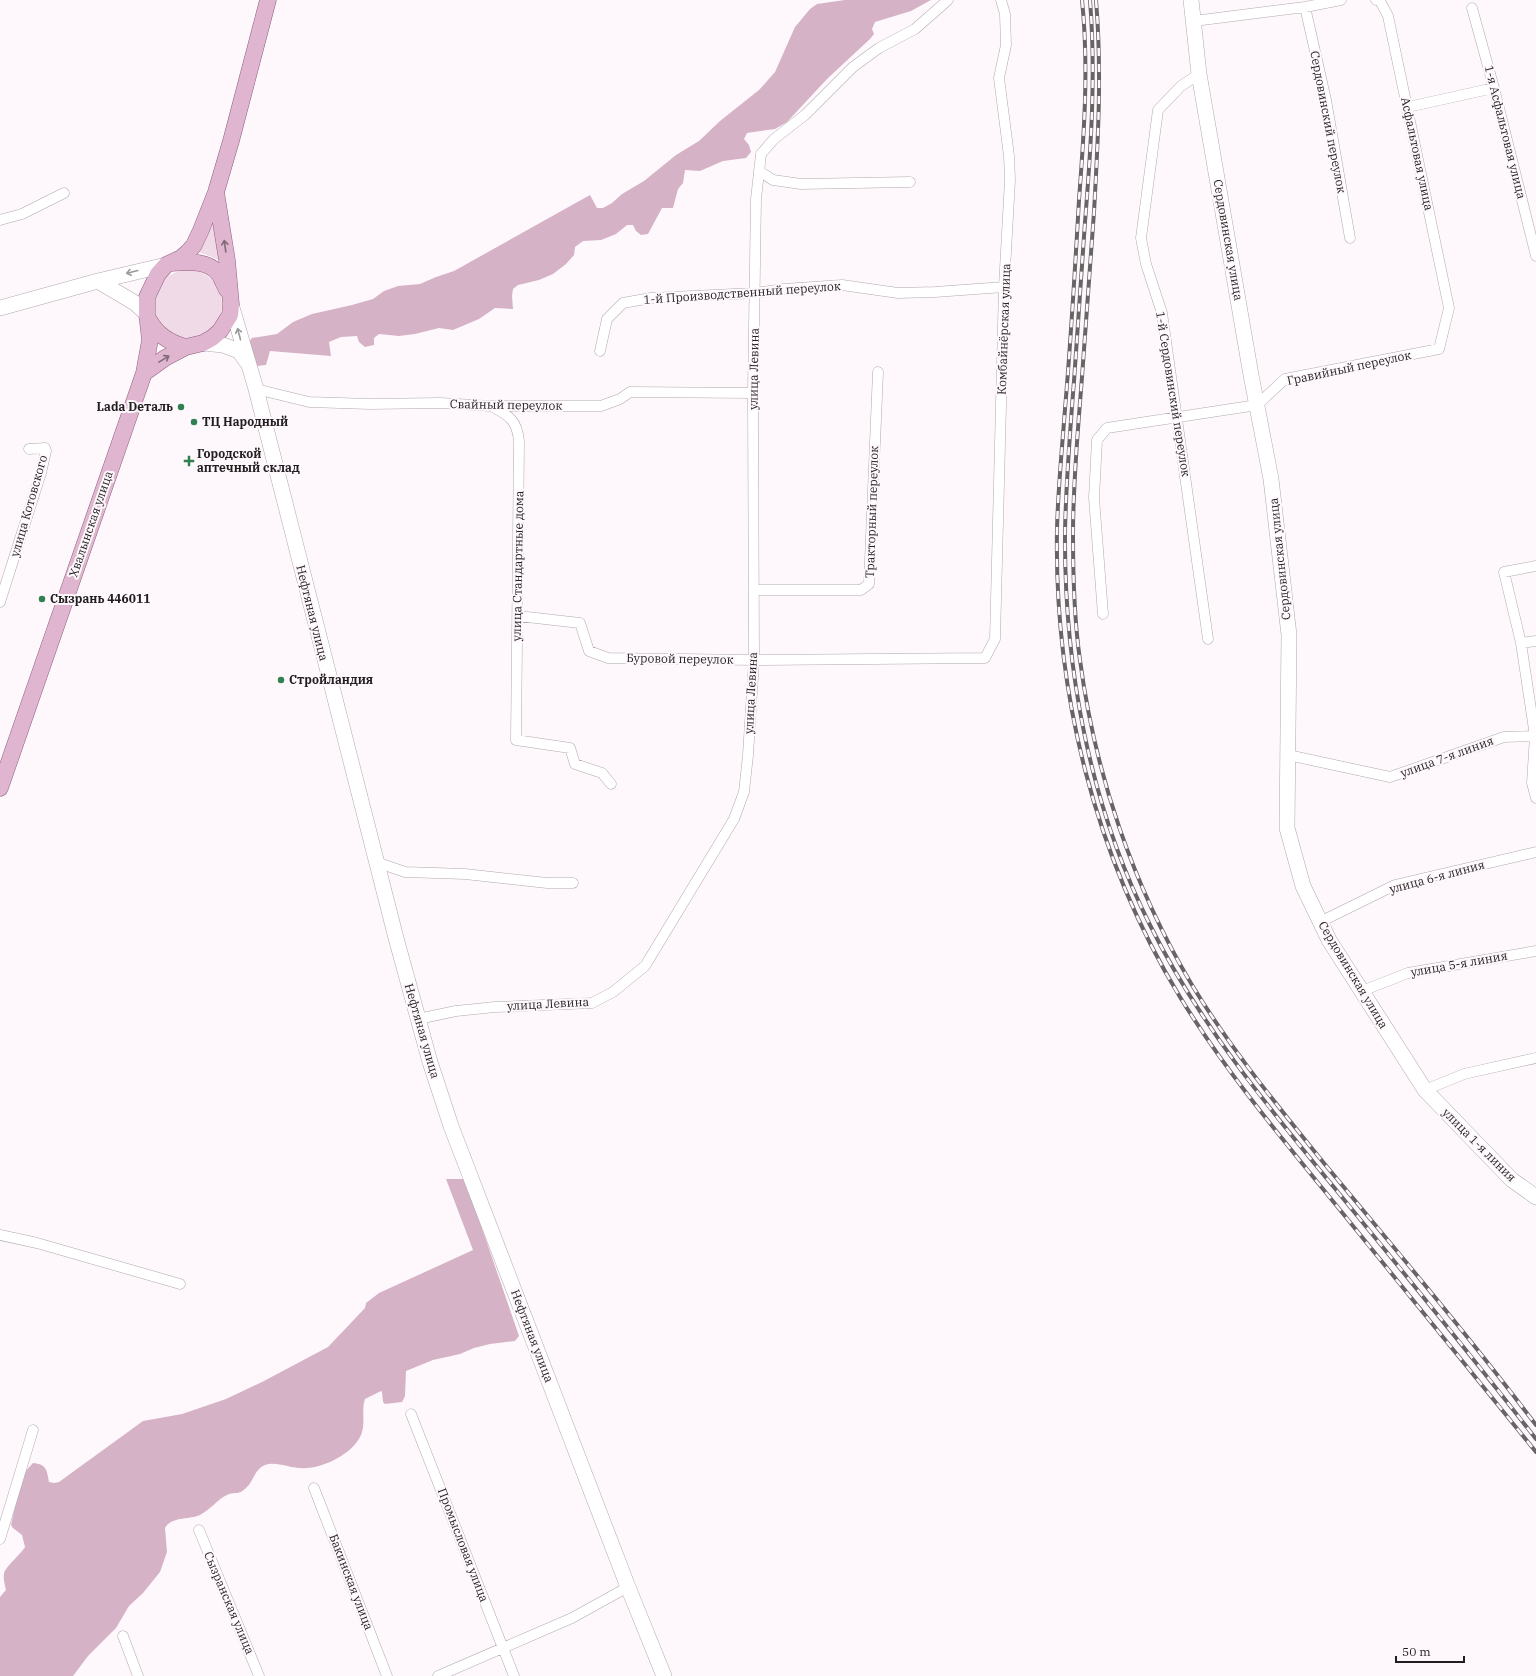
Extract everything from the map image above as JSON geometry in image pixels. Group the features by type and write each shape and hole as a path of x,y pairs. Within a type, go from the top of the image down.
{"main road":[{"path":"186,348 173,344 152,328 148,317 147,297 152,285 168,264 181,258 194,245 216,192 268,0"},
{"path":"144,373 165,358 186,348 203,343 220,331 226,324 230,315 227,260 216,192"},
{"path":"168,264 192,262 207,265 218,273 230,299"},
{"name":"Хвалынская улица","path":"0,788 144,373 150,340 148,317"}],"street":[{"name":"улица Левина","path":"418,1019 456,1011 496,1007 592,1003 613,992 645,966 734,819 744,792 754,660 753,393 756,199 761,154 774,140 805,115 853,67 879,48 915,29 948,0"},
{"name":"Комбайнёрская улица","path":"985,658 995,639 1004,287 1010,180 1010,156 999,78 1006,45 1005,14 1001,0"},
{"name":"Сердовинская улица","path":"1191,0 1199,74 1271,479 1289,635 1287,828 1304,886 1329,940 1425,1090"},
{"path":"1194,22 1306,7 1341,0"},
{"name":"Асфальтовая улица","path":"1378,1 1388,16 1449,308"},
{"name":"Сердовинский переулок","path":"1306,7 1326,100 1350,238"},
{"name":"1-я Асфальтовая улица","path":"1472,8 1494,88 1536,256"},
{"name":"1-й Сердовинский переулок","path":"1199,74 1181,86 1158,110 1141,238 1146,264 1162,313 1208,639"},
{"path":"1408,107 1494,88"},
{"path":"759,171 773,180 801,184 910,182"},
{"path":"0,220 22,214 64,193"},
{"path":"0,308 98,281 168,264"},
{"path":"98,281 135,303 148,317"},
{"name":"1-й Производственный переулок","path":"600,351 607,319 623,303 651,298 755,293 784,289 842,286 898,293 1004,287"},
{"name":"Нефтяная улица","path":"230,299 256,388 376,862 418,1019 451,1126 628,1587 664,1676"},
{"name":"Гравийный переулок","path":"1257,404 1285,379 1439,349 1449,308"},
{"path":"203,343 223,345 239,351 248,364"},
{"name":"Тракторный переулок","path":"754,590 861,590 869,584 878,372"},
{"name":"Свайный переулок","path":"256,388 309,402 370,404 440,403 491,406 601,406 630,392 753,393"},
{"path":"1103,614 1094,498 1097,440 1107,428 1257,404"},
{"name":"улица Стандартные дома","path":"491,406 508,415 518,431 520,441 516,740 570,748 576,764 602,773 611,784"},
{"name":"улица Котовского","path":"0,602 41,473 46,451 45,448 29,449"},
{"path":"1536,566 1504,572 1521,643 1535,736 1532,783 1536,798"},
{"name":"Буровой переулок","path":"518,616 580,623 589,651 608,658 754,660 985,658"},
{"path":"1521,643 1536,641"},
{"name":"улица 7-я линия","path":"1288,755 1390,777 1504,736 1535,736"},
{"name":"улица 6-я линия","path":"1320,922 1395,885 1536,852"},
{"path":"376,862 405,872 465,874 573,883"},
{"name":"улица 5-я линия","path":"1362,991 1408,973 1536,950"},
{"path":"1425,1090 1464,1074 1536,1058"},
{"name":"улица 1-я линия","path":"1425,1090 1512,1180 1536,1197"},
{"path":"0,1235 37,1243 180,1284"},
{"name":"Промысловая улица","path":"411,1414 514,1676"},
{"path":"0,1539 34,1430"},
{"name":"Бакинская улица","path":"314,1488 387,1676"},
{"name":"Сызранская улица","path":"199,1530 259,1676"},
{"path":"438,1676 572,1618 628,1587"},
{"path":"123,1636 138,1676"}],"shaded area":[{"path":"845,0 931,0 911,11 875,22 872,29 874,34 870,39 827,79 787,122 775,129 747,133 744,139 749,145 751,152 746,158 723,161 700,171 685,170 683,183 678,189 673,208 662,208 648,234 641,235 636,231 633,225 627,225 616,234 601,240 583,241 575,247 574,255 566,264 553,274 539,280 518,285 513,289 513,309 495,308 479,319 453,330 439,328 399,336 379,334 374,338 374,345 365,347 359,342 357,336 341,337 329,342 331,356 270,351 266,365 257,366 254,364 249,342 252,338 277,334 293,322 312,314 373,299 384,291 398,286 420,284 454,271 590,195 597,208 603,208 612,203 622,194 644,181 676,155 699,141 720,121 759,90 775,72 795,27 810,9 817,4"},
{"path":"213,221 219,260 199,252"},
{"path":"188,270 201,273 212,280 219,291 222,304 219,317 212,328 201,335 188,338 175,335 164,328 157,317 154,304 157,291 164,280 175,273"},
{"path":"446,1179 465,1179 519,1336 515,1341 490,1344 474,1348 460,1354 433,1360 406,1371 405,1396 402,1402 385,1404 383,1402 381,1391 365,1399 361,1435 357,1442 344,1454 326,1463 308,1468 296,1468 278,1464 265,1465 256,1473 249,1485 239,1493 230,1494 224,1497 196,1517 176,1520 168,1524 165,1528 167,1552 160,1572 143,1593 129,1606 116,1628 88,1656 73,1676 0,1676 0,1597 6,1590 4,1574 7,1568 25,1547 22,1535 11,1525 22,1475 33,1463 41,1465 46,1469 49,1482 59,1482 143,1421 182,1414 226,1399 262,1382 328,1347 365,1308 366,1303 379,1293 473,1250"}],"railway":[{"path":"1082,0 1085,50 1084,125 1071,331 1058,499 1058,590 1063,651 1072,712 1086,772 1103,830 1124,888 1150,943 1180,997 1199,1027 1239,1084 1536,1452"},
{"path":"1090,0 1093,56 1092,111 1067,475 1065,532 1069,633 1075,683 1084,733 1096,783 1111,831 1129,879 1150,925 1169,961 1212,1030 1285,1128 1437,1314 1536,1439"},
{"path":"1096,0 1099,53 1098,132 1094,212 1075,475 1073,566 1075,613 1080,660 1087,703 1106,787 1135,869 1152,908 1192,985 1222,1031 1254,1076 1288,1119 1458,1325 1536,1425"}],"place":[{"name":"Lada Dеталь","path":"181,407"},
{"name":"ТЦ Народный","path":"194,422"},
{"name":"Городской аптечный склад","path":"189,461"},
{"name":"Сызрань 446011","path":"42,599"},
{"name":"Стройландия","path":"281,680"}]}
